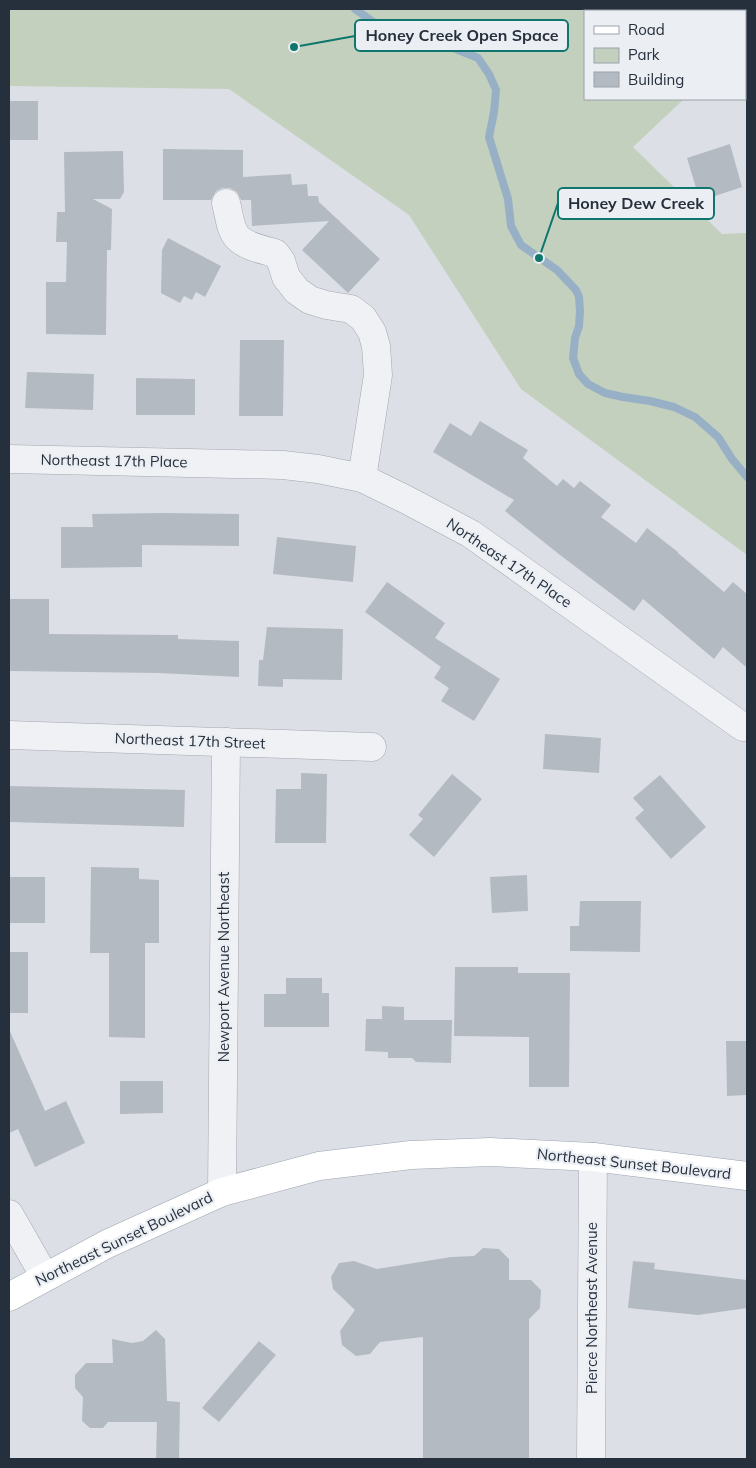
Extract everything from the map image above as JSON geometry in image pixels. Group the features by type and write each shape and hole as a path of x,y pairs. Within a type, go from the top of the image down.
{"main road":[{"name":"Northeast Sunset Boulevard","path":"9,1297 107,1244 222,1192 319,1166 411,1155 490,1152 593,1157 747,1176"}],"street":[{"path":"226,203 237,238 248,244 276,253 286,276 297,291 310,300 350,310 363,318 372,332 376,346 378,375 362,478"},
{"name":"Northeast 17th Place","path":"9,459 283,465 318,469 362,478 405,498 471,534 743,727"},
{"name":"Northeast 17th Street","path":"9,735 372,747"},
{"name":"Newport Avenue Northeast","path":"222,1192 226,742"},
{"name":"Pierce Northeast Avenue","path":"591,1459 593,1157"},
{"path":"9,1214 45,1277"}],"green space":[{"path":"9,9 747,9 746,40 746,10 584,10 584,100 683,100 633,147 722,234 747,233 747,555 521,389 409,215 229,89 9,86"}],"building":[{"path":"9,101 38,101 38,140 9,140"},
{"path":"730,144 742,187 700,201 687,158"},
{"path":"163,149 243,150 243,177 291,174 292,185 307,184 308,196 318,196 319,202 380,259 348,293 302,250 329,221 252,226 251,200 241,200 237,192 230,188 222,188 216,191 211,200 163,200"},
{"path":"123,151 124,192 120,199 93,199 112,209 111,250 107,250 106,335 46,334 46,282 66,282 67,242 56,242 57,212 65,212 64,152"},
{"path":"168,238 221,266 205,297 196,292 192,300 184,296 180,303 161,293 162,250"},
{"path":"240,340 284,340 283,416 239,416"},
{"path":"27,372 94,374 93,410 25,408"},
{"path":"136,378 195,379 195,415 136,415"},
{"path":"480,421 528,450 523,458 557,486 563,479 574,488 580,481 611,505 601,517 636,543 647,528 724,592 733,582 747,594 747,668 723,647 714,659 643,599 634,611 505,511 514,500 433,452 450,423 471,436"},
{"path":"92,514 239,514 239,546 142,545 142,567 61,568 61,527 93,527"},
{"path":"277,537 356,546 353,582 273,574"},
{"path":"387,582 445,623 435,638 500,679 474,721 441,701 449,688 434,678 441,667 365,612"},
{"path":"10,599 49,599 49,634 178,635 178,639 239,641 239,677 159,673 9,671"},
{"path":"267,627 343,629 342,680 283,679 283,687 258,686 259,660 263,660"},
{"path":"545,734 601,738 599,773 543,769"},
{"path":"301,773 327,774 326,843 275,843 276,789 301,789"},
{"path":"452,774 482,799 434,857 409,835 423,819 418,815"},
{"path":"660,775 706,827 671,859 635,818 644,810 633,798"},
{"path":"9,786 185,790 184,827 9,822"},
{"path":"91,867 139,868 139,879 159,880 159,943 145,943 145,1038 109,1037 109,953 90,953"},
{"path":"527,875 528,911 492,913 490,877"},
{"path":"9,877 45,877 45,923 9,923"},
{"path":"580,901 641,901 640,952 570,951 570,926 579,926"},
{"path":"9,952 28,952 28,1013 9,1013"},
{"path":"455,967 518,967 518,973 570,973 569,1087 529,1087 529,1037 454,1036"},
{"path":"286,978 322,978 322,993 329,993 329,1027 264,1027 264,994 286,994"},
{"path":"382,1006 404,1007 404,1020 452,1020 451,1063 416,1062 412,1058 388,1058 388,1052 365,1051 366,1019 382,1019"},
{"path":"9,1029 45,1111 66,1101 85,1143 35,1167 18,1129 9,1133"},
{"path":"726,1041 747,1041 747,1095 727,1096"},
{"path":"120,1081 163,1081 163,1113 120,1114"},
{"path":"483,1248 499,1249 509,1259 509,1280 531,1280 541,1290 540,1308 529,1319 529,1459 423,1459 423,1337 380,1342 370,1354 356,1356 342,1345 340,1331 355,1310 333,1289 331,1277 339,1263 354,1261 377,1269 451,1257 474,1256"},
{"path":"633,1261 655,1263 654,1269 747,1280 747,1308 698,1315 628,1308"},
{"path":"156,1330 165,1339 167,1401 180,1402 179,1459 156,1459 157,1422 108,1422 103,1428 90,1428 82,1421 83,1397 75,1388 75,1375 86,1363 113,1363 112,1339 132,1343 143,1341"},
{"path":"259,1341 276,1355 219,1422 202,1408"}],"waterway":[{"path":"355,9 376,24 399,34 421,42 446,45 478,58 489,74 496,90 489,137 508,199 511,226 521,245 557,270 576,290 579,297 579,326 575,338 573,358 579,374 588,384 605,393 674,407 695,417 718,437 732,459 747,477"}],"place":[{"name":"Honey Creek Open Space","path":"294,47"},
{"name":"Honey Dew Creek","path":"539,258"}]}
